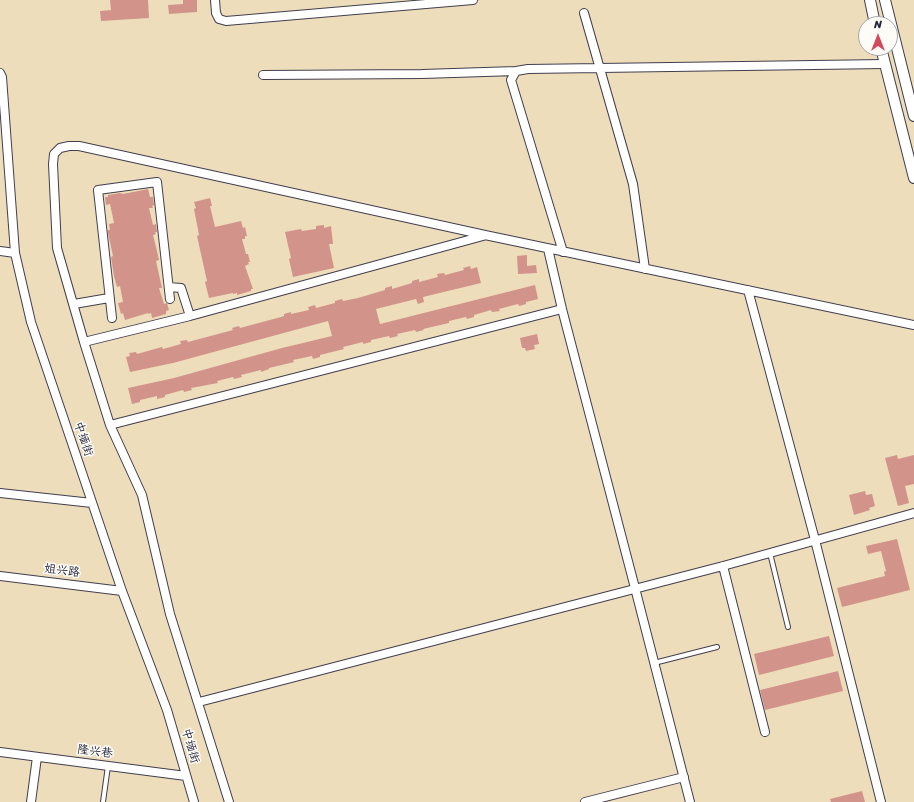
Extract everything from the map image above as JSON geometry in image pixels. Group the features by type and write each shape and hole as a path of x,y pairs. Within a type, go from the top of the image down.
{"street":[{"path":"215,0 216,13 219,19 226,21 473,0"},
{"path":"870,0 873,16"},
{"path":"885,0 914,116"},
{"path":"584,13 633,184 645,269"},
{"path":"883,56 914,178"},
{"path":"264,75 422,74 516,71 528,69 885,64"},
{"path":"516,71 511,80 563,252"},
{"name":"中缅街","path":"0,73 2,77 15,253 31,322 122,591 167,710 194,802"},
{"path":"230,802 170,614 142,495 110,425 57,248 53,164 54,154 60,148 79,146 485,236 914,325"},
{"path":"112,318 98,190 157,182 170,299"},
{"path":"84,342 190,316 485,236"},
{"path":"548,248 562,309 690,802"},
{"path":"0,251 15,253"},
{"path":"169,287 181,288 190,316"},
{"path":"748,290 815,540 881,802"},
{"path":"74,304 109,298"},
{"path":"110,425 562,309"},
{"path":"0,493 92,503"},
{"path":"198,702 723,566 914,513"},
{"path":"723,566 765,732"},
{"name":"姐兴路","path":"0,576 122,591"},
{"name":"隆兴巷","path":"0,752 186,776"},
{"path":"31,802 37,757"},
{"path":"585,802 684,777"}],"lane":[{"path":"770,553 788,627"},
{"path":"654,662 717,647"},
{"path":"103,802 108,766"}],"building":[{"path":"110,0 148,0 149,18 101,21 100,11 111,10"},
{"path":"183,0 197,0 197,12 169,14 168,5 183,4"},
{"path":"148,189 150,197 153,197 153,208 149,208 153,225 156,224 157,232 153,235 159,260 156,261 162,288 159,288 164,304 167,303 169,310 166,311 166,314 152,318 151,313 148,313 125,320 123,313 121,314 118,303 123,302 120,286 117,287 114,276 111,257 113,256 108,233 108,230 110,230 109,224 114,223 110,204 106,205 105,197 108,197 108,195 123,194"},
{"path":"210,198 212,206 210,206 215,227 241,221 243,228 245,227 247,236 245,236 245,239 242,239 250,262 248,262 249,264 245,266 253,289 251,289 251,291 237,295 237,293 233,293 209,298 205,282 207,281 197,236 199,235 194,202"},
{"path":"324,225 324,228 331,226 333,244 329,244 334,268 293,277 289,259 291,258 285,232 301,229 302,231 316,229 316,226"},
{"path":"527,255 527,266 536,265 537,273 518,274 517,256"},
{"path":"470,266 471,269 477,267 481,283 423,297 424,302 418,304 416,299 376,309 380,324 535,285 538,299 526,302 526,304 519,306 518,304 499,309 500,311 492,312 491,310 474,315 474,317 467,319 466,317 449,321 449,323 416,332 415,330 397,334 398,336 390,338 389,336 371,340 371,342 363,344 363,342 343,347 344,349 320,355 320,357 313,359 312,356 293,360 294,362 269,368 261,372 261,370 241,375 242,377 234,379 233,377 217,381 218,383 191,388 192,390 184,392 183,390 157,399 157,396 140,400 140,402 132,404 128,388 174,378 282,348 332,336 328,321 173,363 130,372 126,357 130,356 129,353 136,352 137,354 162,347 163,349 181,344 180,341 187,340 188,342 233,330 232,328 239,326 240,328 281,317 284,316 284,314 291,312 291,314 309,310 308,307 315,305 316,308 335,303 335,301 342,299 343,301 358,298 385,290 385,288 392,286 392,289 412,283 412,281 419,279 419,282 438,277 437,274 444,273 445,275 464,270 463,268"},
{"path":"537,334 539,344 534,345 535,349 526,351 525,348 522,348 520,338"},
{"path":"897,455 898,459 914,455 914,484 905,486 909,503 898,506 885,458"},
{"path":"865,491 866,495 872,494 875,506 869,508 870,510 854,515 849,495"},
{"path":"897,539 910,590 842,607 837,588 885,576 884,572 886,571 881,551 868,554 866,546"},
{"path":"829,636 834,656 759,675 754,654"},
{"path":"838,671 843,691 765,710 760,690"},
{"path":"862,791 865,802 831,802 830,799"}]}
